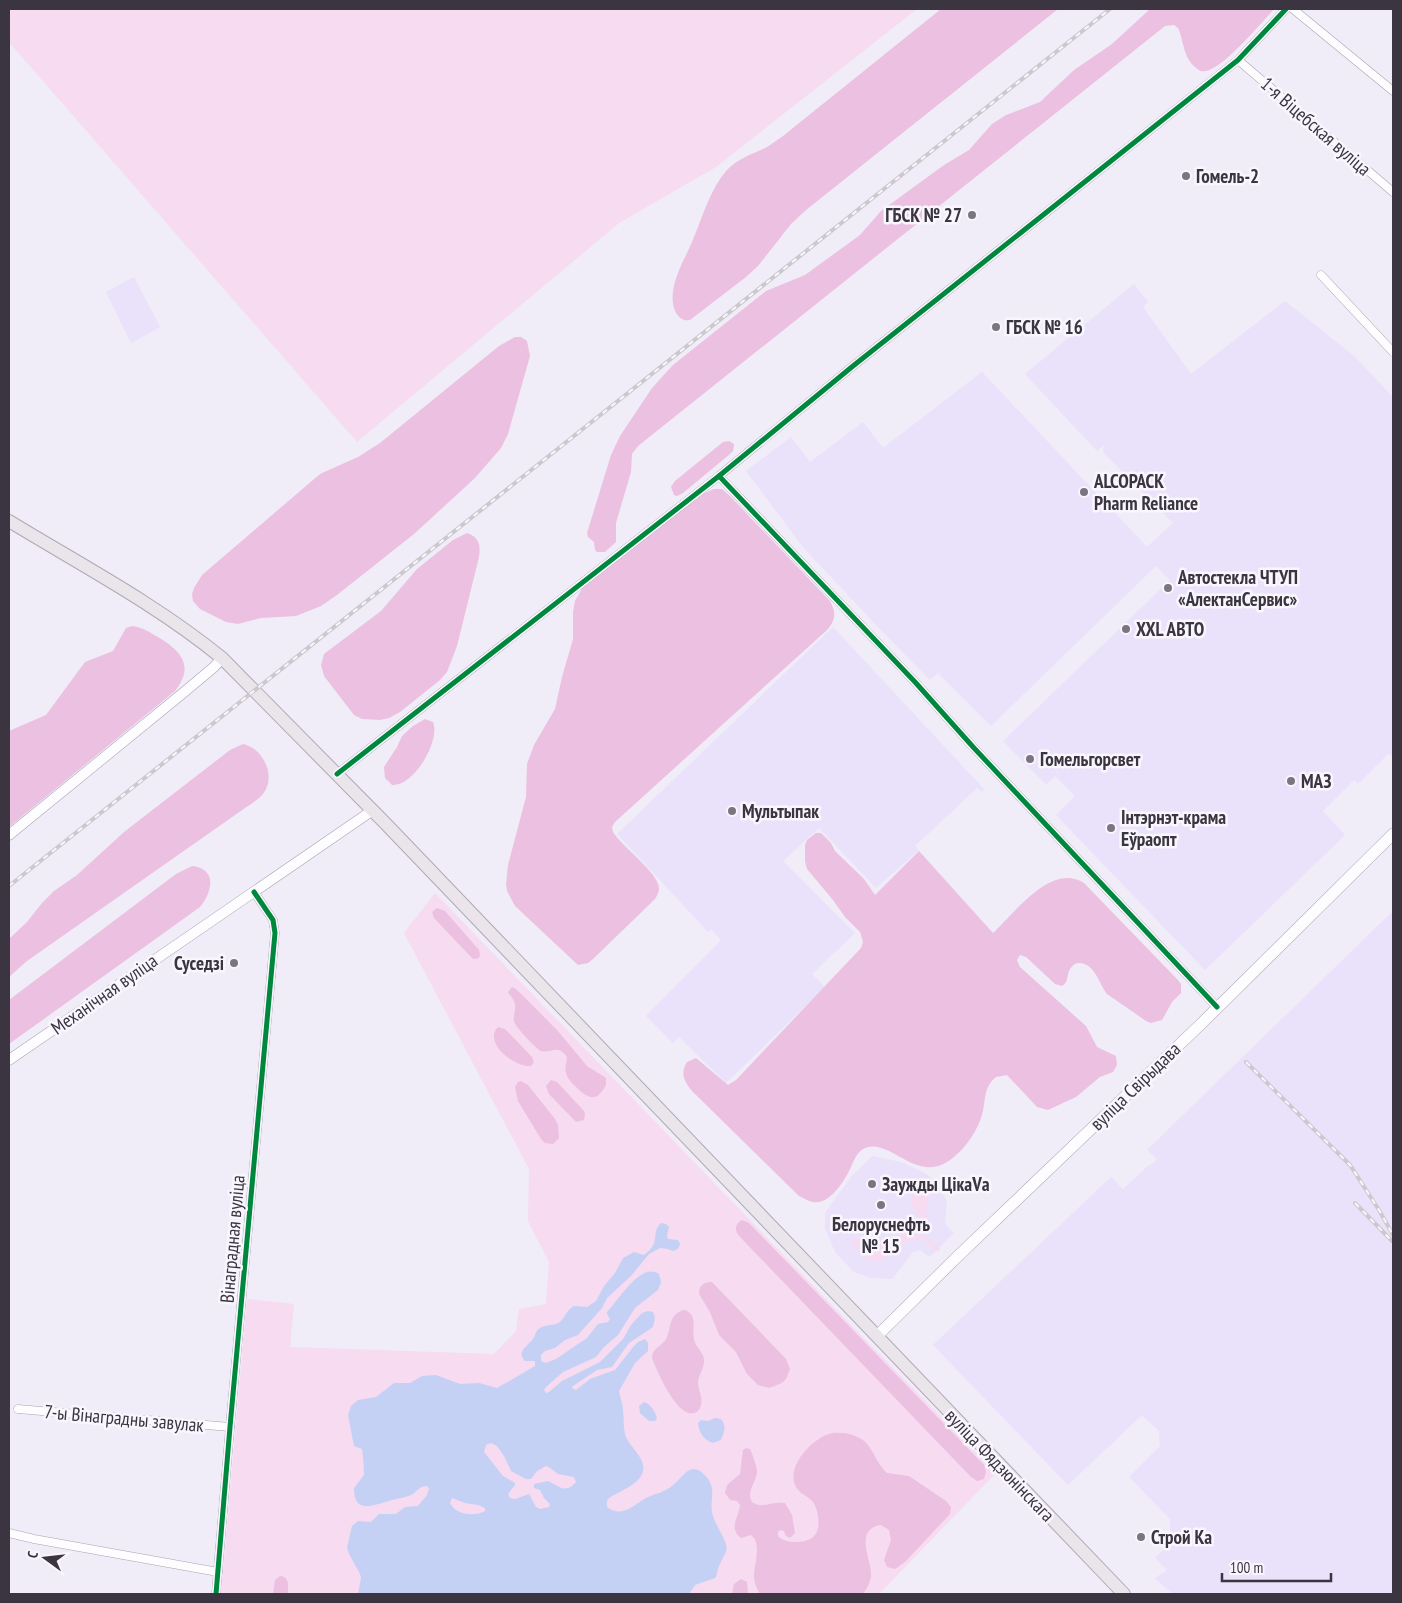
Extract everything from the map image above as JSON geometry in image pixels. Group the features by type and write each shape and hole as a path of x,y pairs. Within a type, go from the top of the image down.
{"main road":[{"name":"вуліца Фядзюнінскага","path":"9,521 154,607 222,658 373,810 1124,1594"},
{"name":"вуліца Свірыдава","path":"877,1336 956,1257 1217,1007 1393,834"}],"street":[{"path":"337,774 718,476 852,366 1238,60 1286,9"},
{"path":"1293,9 1393,91"},
{"name":"1-я Віцебская вуліца","path":"1238,60 1393,192"},
{"path":"1321,275 1393,352"},
{"path":"718,476 923,691 1217,1007"},
{"path":"9,835 183,693 222,658"},
{"name":"Механічная вуліца","path":"9,1060 373,810"},
{"name":"Вінаградная вуліца","path":"216,1594 274,933 273,920 254,892"},
{"name":"7-ы Вінаградны завулак","path":"18,1409 230,1427"},
{"path":"9,1532 34,1539 218,1572"}],"shaded area":[{"path":"9,9 917,9 716,167 619,223 357,442 9,42"},
{"path":"941,9 1058,9 806,210 791,224 758,266 746,277 690,320 681,318 675,312 673,302 676,279 711,195 727,170 741,159 767,147 783,136"},
{"path":"1150,9 1274,9 1221,63 1212,69 1204,71 1197,69 1188,59 1178,28 1174,25 1165,26 638,446 632,454 631,472 616,523 616,542 605,552 597,552 595,550 594,542 588,537 587,533 611,455 620,436 652,388 673,365 766,291 805,275 860,235 881,211 944,165 969,150 992,124 1006,115 1040,102 1074,70 1112,44"},
{"path":"134,277 160,327 131,343 106,292"},
{"path":"1134,284 1148,302 1143,307 1191,374 1285,301 1355,357 1393,397 1393,757 1389,753 1358,784 1354,780 1323,811 1345,835 1205,970 1056,815 1075,796 1055,776 1046,785 1003,741 1170,580 1156,566 991,726 938,673 930,680 877,626 803,547 746,471 791,437 810,462 863,422 883,448 982,372 1147,547 1173,523 1103,452 1104,445 1097,451 1025,374"},
{"path":"515,337 521,337 527,341 530,356 508,434 501,448 475,478 414,534 337,595 321,606 296,616 261,618 238,624 226,622 200,609 193,601 192,594 194,588 202,575 320,474 358,457 380,443 499,346"},
{"path":"729,441 734,444 733,451 730,454 683,493 677,496 674,495 671,487 675,481 723,442"},
{"path":"714,489 722,489 730,496 830,601 834,612 832,623 827,630 615,822 612,827 613,832 653,875 659,891 655,899 593,959 588,963 578,965 515,906 507,891 508,865 526,797 527,764 534,745 555,709 573,639 575,601 584,585 700,495"},
{"path":"467,533 477,539 480,549 479,557 457,646 447,672 440,680 400,712 389,718 380,720 362,719 354,715 324,676 321,665 324,654 381,611 417,569 453,540"},
{"path":"132,626 158,637 179,654 183,660 184,667 181,682 175,691 9,827 9,731 46,715 85,662 113,651 126,628"},
{"path":"833,627 984,789 982,792 977,788 915,846 919,850 876,888 819,828 783,861 855,933 812,974 825,987 726,1083 679,1037 673,1043 646,1016 721,940 711,929 708,932 617,834"},
{"path":"425,719 433,722 434,730 429,751 416,771 408,779 400,784 392,785 385,778 384,767 402,736 413,726"},
{"path":"243,744 257,751 266,764 269,779 267,787 261,796 27,961 9,977 9,939 27,922 54,891 77,875 124,832 230,750"},
{"path":"816,833 821,833 831,843 835,851 864,879 875,895 919,851 993,933 1034,893 1047,884 1059,879 1072,878 1084,883 1177,979 1181,984 1181,993 1172,1002 1162,1020 1151,1023 1107,994 1089,966 1075,964 1070,969 1066,983 1062,986 1055,984 1026,957 1020,955 1017,960 1020,967 1086,1026 1097,1047 1116,1056 1117,1065 1113,1072 1100,1077 1076,1097 1048,1110 1037,1107 1007,1075 996,1077 989,1085 982,1115 971,1138 964,1148 942,1165 929,1167 917,1165 884,1149 873,1146 860,1151 843,1181 830,1197 819,1202 808,1200 799,1196 692,1091 683,1073 687,1062 696,1058 728,1085 736,1080 861,948 863,942 860,932 845,917 807,869 805,845 807,840"},
{"path":"192,866 200,868 209,876 210,888 200,907 9,1044 9,1000 176,874"},
{"path":"435,893 996,1473 879,1594 221,1594 247,1299 294,1304 290,1347 494,1354 516,1331 519,1309 546,1304 549,1262 528,1221 529,1169 404,933"},
{"path":"437,908 445,911 479,950 479,958 472,958 434,918 432,912"},
{"path":"1393,911 1393,1594 1173,1594 1155,1578 1167,1570 1155,1558 1170,1543 1170,1519 1129,1477 1160,1446 1159,1431 1142,1415 1068,1485 933,1345 1111,1177 1123,1189 1151,1165 1157,1159 1147,1150"},
{"path":"512,987 557,1030 587,1066 606,1078 606,1085 599,1095 595,1097 587,1096 571,1082 565,1071 567,1057 560,1050 546,1052 539,1050 521,1032 514,1021 515,1003 508,992"},
{"path":"498,1027 505,1029 532,1057 534,1062 531,1066 517,1063 497,1047 494,1033"},
{"path":"551,1080 557,1082 584,1111 584,1120 576,1122 549,1094 546,1086"},
{"path":"521,1081 528,1085 555,1119 558,1125 559,1138 553,1144 545,1143 541,1139 518,1101 515,1087"},
{"path":"872,1156 901,1162 925,1173 936,1182 947,1201 945,1224 954,1233 930,1257 920,1250 913,1252 892,1279 871,1278 854,1272 835,1252 825,1228 825,1214 830,1206 852,1176"},
{"path":"909,1176 927,1188 929,1195 926,1212 928,1224 925,1224 913,1207"},
{"path":"742,1220 749,1223 984,1465 986,1472 984,1479 977,1481 971,1477 741,1238 737,1233 736,1226"},
{"path":"907,1232 925,1237 940,1249 938,1252 924,1239 910,1240 902,1243 885,1258 874,1261 865,1258 852,1245 853,1238 870,1239 870,1242 887,1245 889,1241"},
{"path":"712,1282 786,1359 790,1369 782,1383 769,1388 758,1385 747,1374 736,1352 719,1335 710,1312 699,1294 700,1288 703,1285"},
{"path":"684,1310 693,1318 695,1342 704,1359 704,1365 698,1382 701,1405 699,1410 694,1413 688,1413 675,1401 663,1382 652,1358 655,1350 666,1339 675,1315"},
{"path":"845,1433 862,1439 871,1448 887,1473 909,1476 946,1501 951,1507 950,1514 905,1562 895,1569 887,1567 884,1560 891,1540 889,1530 881,1525 868,1532 866,1546 871,1576 863,1594 760,1594 754,1579 757,1556 755,1539 751,1535 741,1538 737,1534 735,1522 740,1505 737,1501 730,1500 725,1493 727,1485 740,1474 743,1450 746,1448 750,1449 757,1470 750,1494 752,1502 760,1505 785,1503 792,1515 795,1533 790,1538 786,1536 784,1531 780,1530 778,1536 790,1542 805,1541 816,1534 818,1516 812,1500 796,1487 794,1471 802,1455 815,1442 829,1434"},
{"path":"280,1576 287,1580 288,1594 273,1594 275,1580"},
{"path":"741,1579 747,1582 748,1594 732,1594 734,1584"}],"water":[{"path":"661,1223 669,1227 668,1239 678,1240 680,1244 678,1249 673,1251 660,1248 649,1254 631,1276 607,1298 602,1308 578,1335 565,1340 555,1348 545,1351 541,1355 541,1361 546,1363 556,1359 587,1338 598,1324 608,1322 610,1319 607,1312 638,1277 652,1271 659,1274 661,1282 658,1290 635,1308 618,1335 596,1357 563,1372 544,1390 546,1393 549,1392 562,1381 600,1362 623,1339 631,1325 642,1313 653,1312 655,1318 653,1327 629,1343 612,1367 597,1370 572,1388 576,1390 590,1379 615,1370 634,1346 645,1339 648,1343 648,1351 635,1363 619,1391 623,1407 625,1434 627,1440 642,1461 643,1473 633,1484 609,1498 607,1507 623,1511 669,1488 692,1469 702,1473 712,1487 713,1515 726,1546 726,1552 715,1578 695,1585 689,1594 358,1594 361,1578 347,1548 352,1526 358,1521 371,1522 379,1514 396,1514 405,1507 418,1506 427,1495 429,1489 427,1486 423,1487 413,1494 371,1506 361,1505 357,1502 354,1488 364,1475 362,1449 354,1446 348,1415 351,1406 358,1400 376,1397 394,1383 410,1383 422,1376 436,1375 460,1384 479,1383 497,1388 535,1366 535,1361 525,1361 522,1352 533,1339 538,1329 559,1323 574,1306 587,1307 596,1301 623,1258 634,1252 644,1255 653,1246 658,1227","holes":["491,1443 497,1446 511,1471 526,1479 531,1479 537,1471 546,1466 558,1474 574,1477 576,1482 568,1488 558,1487 548,1481 534,1484 534,1488 540,1490 550,1504 549,1507 540,1509 536,1507 529,1494 515,1499 510,1498 508,1494 515,1483 503,1476 484,1452 486,1445","452,1498 478,1505 485,1508 485,1511 476,1514 466,1514 453,1507 450,1503"]},
{"path":"644,1402 649,1404 654,1411 657,1418 655,1421 649,1421 640,1413 639,1406"},
{"path":"715,1418 721,1419 724,1424 724,1430 721,1440 713,1443 702,1436 698,1423 701,1420 708,1421"}],"railway":[{"path":"9,886 1110,9"},
{"path":"1246,1062 1350,1165 1393,1235"},
{"path":"1355,1203 1392,1241"}],"cycle path":[{"path":"337,774 719,476 853,366 1238,60 1286,9"},
{"path":"719,476 915,682 974,748 1217,1007"},
{"path":"216,1594 275,933 273,920 254,892"}],"place":[{"name":"Гомель-2","path":"1186,176"},
{"name":"ГБСК № 27","path":"972,215"},
{"name":"ГБСК № 16","path":"996,327"},
{"name":"ALCOPACK Pharm Reliance","path":"1084,492"},
{"name":"Автостекла ЧТУП «АлектанСервис»","path":"1168,588"},
{"name":"XXL АВТО","path":"1126,629"},
{"name":"Гомельгорсвет","path":"1030,759"},
{"name":"МАЗ","path":"1291,781"},
{"name":"Мультыпак","path":"732,811"},
{"name":"Інтэрнэт-крама Еўраопт","path":"1111,828"},
{"name":"Суседзі","path":"234,963"},
{"name":"Заужды ЦікаVа","path":"872,1184"},
{"name":"Белоруснефть № 15","path":"881,1205"},
{"name":"Строй Ка","path":"1141,1537"}]}
